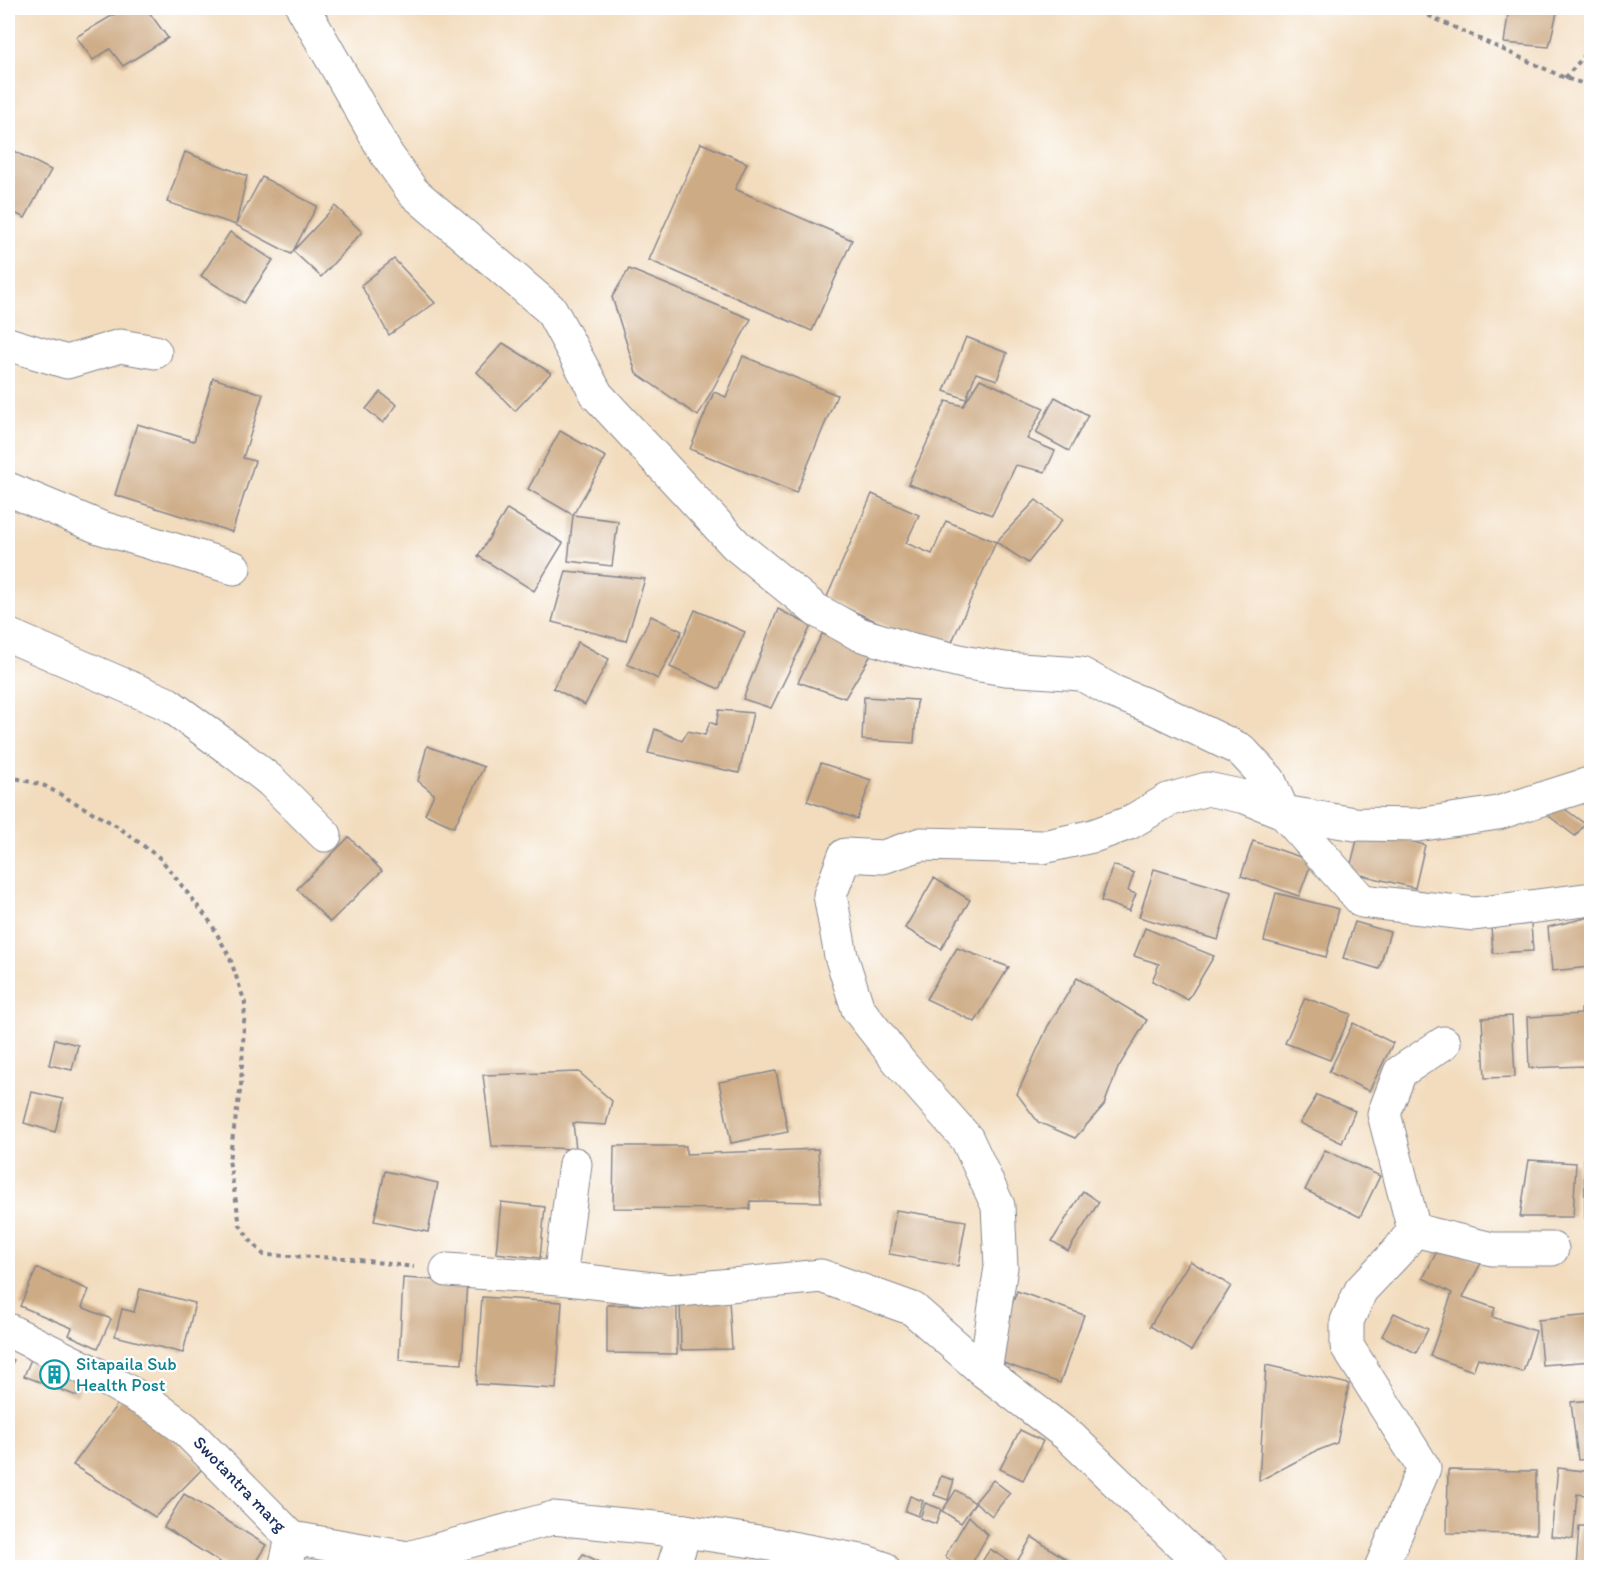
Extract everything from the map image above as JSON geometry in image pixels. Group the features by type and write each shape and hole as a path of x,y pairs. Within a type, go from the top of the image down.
{"street":[{"path":"303,8 387,155 414,192 551,310 597,395 736,545 816,610 860,634 905,648 1005,669 1081,675 1240,750 1269,780 1283,812 1362,901 1474,914 1592,899"},
{"path":"8,344 67,362 120,346 155,352"},
{"path":"8,489 99,527 234,568"},
{"path":"8,635 168,704 238,755 325,835"},
{"path":"985,1372 1001,1267 998,1206 967,1139 858,1009 841,956 830,896 845,855 883,857 921,844 1042,847 1111,830 1129,823 1168,801 1207,789 1245,797 1283,812 1355,824 1417,825 1498,813 1592,783"},
{"path":"1414,1230 1384,1114 1400,1072 1444,1043"},
{"path":"560,1278 575,1164"},
{"path":"1414,1230 1492,1249 1552,1249"},
{"path":"1381,1568 1424,1468 1347,1346 1347,1321 1361,1290 1399,1250 1414,1230"},
{"path":"447,1270 560,1278 670,1291 821,1276 913,1309 985,1372 1070,1437 1192,1554 1211,1568"},
{"name":"Swotantra marg","path":"8,1330 99,1375 162,1412 185,1429 288,1552 408,1558 553,1518 685,1531 759,1542 855,1560 884,1568"},
{"path":"673,1568 685,1531"}],"path":[{"path":"1412,8 1565,78 1592,86"},
{"path":"1565,78 1592,47"},
{"path":"8,776 45,786 117,826 161,859 211,923 230,958 245,1003 241,1085 229,1160 240,1224 250,1240 264,1255 344,1258 447,1270"}],"building":[{"path":"125,8 146,8 168,38 123,66 110,49 93,60 76,37"},
{"path":"1509,8 1558,8 1549,47 1504,43"},
{"path":"701,143 747,163 735,189 852,240 812,331 649,260"},
{"path":"8,148 51,170 25,218 8,210"},
{"path":"185,152 247,176 236,225 167,202"},
{"path":"262,177 317,206 291,254 236,225"},
{"path":"335,206 362,232 321,277 293,251"},
{"path":"230,232 273,260 244,303 201,276"},
{"path":"394,259 435,303 389,335 361,285"},
{"path":"629,269 751,319 698,416 636,373 612,297"},
{"path":"966,337 1007,353 997,380 976,373 966,399 944,391"},
{"path":"503,343 551,373 515,411 477,372"},
{"path":"743,356 837,395 796,493 690,449 714,392 726,397"},
{"path":"213,378 263,394 243,458 255,461 232,532 115,495 137,424 194,441"},
{"path":"980,379 1044,408 1027,439 1055,451 1045,472 1016,465 992,515 908,484 946,401 963,406"},
{"path":"380,392 397,405 383,423 366,409"},
{"path":"1055,397 1088,415 1069,451 1036,433"},
{"path":"560,431 606,457 573,515 528,489"},
{"path":"872,494 919,515 906,543 932,554 946,521 996,542 947,653 826,599"},
{"path":"1036,500 1062,520 1028,563 996,542"},
{"path":"507,509 563,543 534,591 478,556"},
{"path":"573,515 618,521 612,566 568,561"},
{"path":"566,571 645,579 626,641 552,622"},
{"path":"778,609 811,626 771,708 743,699"},
{"path":"695,610 745,632 719,689 670,667"},
{"path":"651,616 682,631 658,679 627,664"},
{"path":"822,634 874,650 845,698 798,682"},
{"path":"578,642 609,659 585,705 553,688"},
{"path":"864,697 917,700 914,743 862,740"},
{"path":"719,710 753,713 739,773 648,753 655,729 682,741 688,731 705,735 710,722 716,725"},
{"path":"427,746 484,767 454,827 425,814 434,794 418,781"},
{"path":"821,763 871,780 857,819 807,801"},
{"path":"1588,801 1592,801 1592,819 1590,819"},
{"path":"1558,804 1585,824 1575,836 1549,816"},
{"path":"1360,828 1425,845 1415,888 1349,872"},
{"path":"349,837 382,871 330,922 297,889"},
{"path":"1253,841 1312,861 1299,896 1241,876"},
{"path":"1113,865 1134,873 1128,891 1136,894 1129,911 1101,901"},
{"path":"1154,869 1232,892 1218,940 1139,917"},
{"path":"934,878 970,900 941,949 905,928"},
{"path":"1276,893 1339,909 1326,957 1264,941"},
{"path":"1590,917 1589,967 1552,971 1548,927"},
{"path":"1355,922 1390,932 1379,969 1343,958"},
{"path":"1531,924 1533,951 1493,953 1491,927"},
{"path":"1145,928 1214,956 1188,1000 1152,981 1159,964 1134,956"},
{"path":"957,948 1009,967 975,1022 926,999"},
{"path":"1077,978 1147,1020 1118,1068 1104,1105 1075,1138 1038,1122 1017,1094 1048,1026"},
{"path":"1305,998 1351,1014 1330,1060 1285,1043"},
{"path":"1592,1008 1592,1067 1529,1068 1527,1017 1581,1014 1581,1009"},
{"path":"1512,1016 1515,1077 1485,1078 1482,1018"},
{"path":"1353,1023 1393,1043 1369,1091 1329,1072"},
{"path":"55,1039 78,1045 72,1070 49,1065"},
{"path":"776,1071 788,1132 731,1143 719,1082"},
{"path":"579,1072 612,1101 606,1125 573,1123 576,1149 492,1146 483,1075"},
{"path":"32,1092 63,1099 55,1132 24,1123"},
{"path":"1317,1095 1355,1111 1342,1143 1300,1123"},
{"path":"1592,1145 1592,1217 1585,1218 1584,1146"},
{"path":"614,1146 686,1146 686,1154 818,1149 821,1202 750,1201 750,1209 613,1208"},
{"path":"1325,1150 1380,1176 1360,1217 1305,1190"},
{"path":"1529,1160 1576,1163 1573,1217 1520,1217"},
{"path":"385,1171 438,1183 428,1232 374,1221"},
{"path":"1083,1191 1099,1202 1068,1251 1052,1241"},
{"path":"501,1202 545,1207 540,1258 496,1253"},
{"path":"896,1210 966,1221 958,1266 889,1254"},
{"path":"1442,1242 1481,1263 1463,1297 1495,1308 1492,1317 1536,1331 1523,1372 1478,1358 1473,1371 1430,1356 1452,1293 1423,1278"},
{"path":"1190,1261 1231,1286 1191,1351 1150,1326"},
{"path":"37,1268 89,1290 82,1307 111,1319 98,1348 69,1335 72,1328 20,1306"},
{"path":"403,1278 467,1282 462,1364 399,1360"},
{"path":"140,1289 195,1303 183,1353 115,1336 122,1309 134,1312"},
{"path":"1017,1291 1084,1315 1060,1383 992,1359"},
{"path":"482,1297 562,1302 556,1389 476,1384"},
{"path":"680,1299 729,1300 732,1349 681,1350"},
{"path":"607,1305 677,1305 677,1354 607,1353"},
{"path":"1394,1313 1428,1329 1416,1353 1382,1336"},
{"path":"1592,1315 1592,1361 1542,1365 1538,1320"},
{"name":"Sitapaila Sub Health Post","path":"34,1352 86,1372 77,1396 24,1376"},
{"path":"8,1357 14,1360 8,1371"},
{"path":"1266,1365 1349,1384 1337,1443 1314,1452 1259,1481"},
{"path":"123,1396 203,1468 155,1517 73,1465"},
{"path":"1592,1400 1592,1459 1578,1460 1571,1402"},
{"path":"1020,1430 1043,1441 1023,1480 1000,1469"},
{"path":"1558,1468 1592,1472 1592,1496 1577,1494 1573,1539 1551,1536"},
{"path":"1448,1470 1536,1471 1536,1534 1447,1533"},
{"path":"941,1476 954,1480 948,1500 934,1495"},
{"path":"993,1480 1010,1493 992,1516 975,1502"},
{"path":"956,1490 975,1503 961,1523 942,1511"},
{"path":"184,1494 266,1545 252,1568 229,1568 164,1527"},
{"path":"910,1496 923,1501 918,1516 905,1511"},
{"path":"925,1503 941,1509 936,1524 920,1518"},
{"path":"969,1516 988,1535 969,1568 960,1568 945,1556"},
{"path":"1579,1526 1592,1526 1592,1568 1576,1568"},
{"path":"1032,1537 1080,1568 1013,1568"},
{"path":"990,1549 1009,1561 1004,1568 978,1568"},
{"path":"583,1554 612,1568 575,1568"}],"place":[{"name":"Sitapaila Sub Health Post","path":"55,1374"}]}
